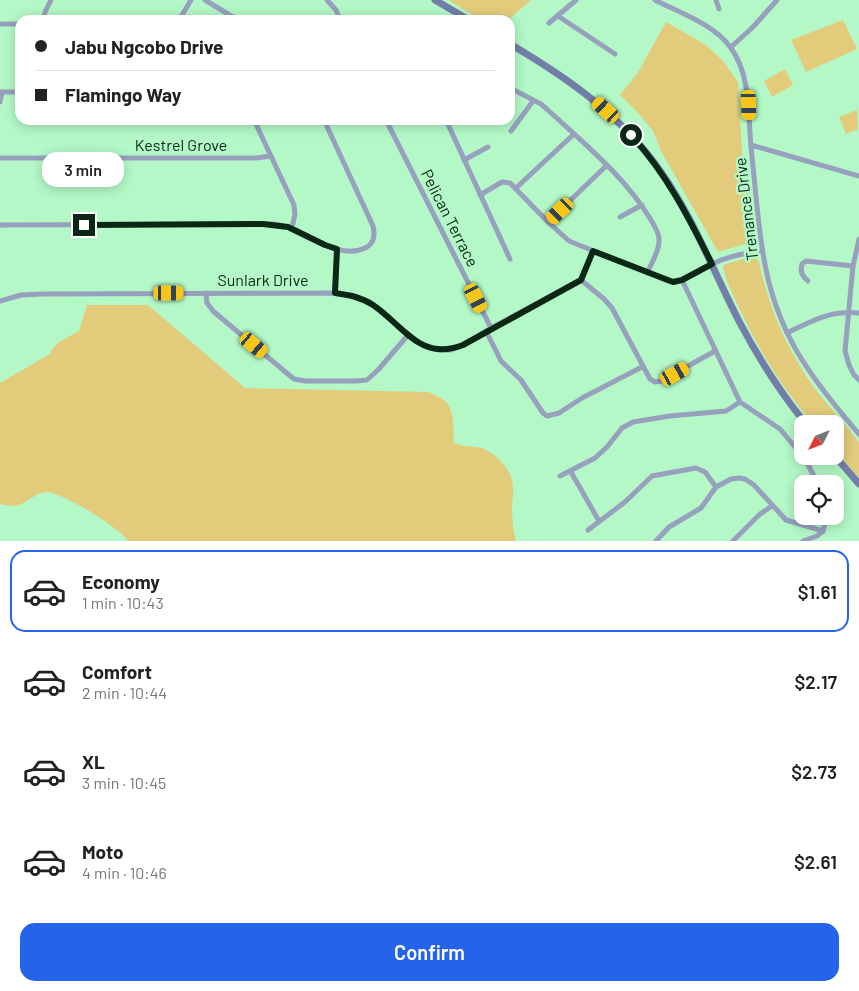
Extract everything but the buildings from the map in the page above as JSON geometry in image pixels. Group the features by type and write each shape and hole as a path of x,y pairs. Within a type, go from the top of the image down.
{"main road":[{"path":"435,0 460,15"},
{"path":"515,47 566,78 594,99 643,148 677,197 764,366 799,415"},
{"path":"843,465 859,484"}],"street":[{"path":"44,15 51,0"},
{"path":"182,15 191,0"},
{"path":"205,0 230,15"},
{"path":"327,0 338,15"},
{"path":"549,23 576,0"},
{"name":"Trenance Drive","path":"655,0 709,28 724,40 731,47 744,73 749,105 751,145 762,252 772,295 786,333 799,356 824,393 859,434"},
{"path":"716,0 719,9"},
{"path":"731,47 753,27 777,0"},
{"path":"558,16 615,54"},
{"path":"0,24 15,24"},
{"path":"515,91 549,111 624,182 642,205 656,230 659,241 647,273"},
{"path":"0,102 1,92 15,92"},
{"path":"511,131 533,101"},
{"path":"256,125 295,209 292,228"},
{"path":"0,225 263,224 292,228 337,249 353,250 365,248 372,241 374,234 373,226 326,125"},
{"name":"Pelican Terrace","path":"388,125 489,330 501,360 521,380 543,413 547,416 559,412 642,367"},
{"path":"448,125 510,259"},
{"path":"516,188 574,134"},
{"path":"751,145 859,176"},
{"path":"464,160 488,147"},
{"name":"Kestrel Grove","path":"0,158 256,158 271,156"},
{"path":"548,222 607,165"},
{"path":"480,195 502,182 510,183 569,241 668,281 682,280 712,264 746,253 762,252"},
{"path":"620,217 642,205"},
{"path":"859,239 853,266 845,351 848,365 859,380"},
{"path":"335,293 337,249"},
{"path":"593,251 581,280 612,308 650,379 657,382 715,351"},
{"path":"808,280 803,277 801,270 802,264 806,262 853,266"},
{"name":"Sunlark Drive","path":"0,300 30,294 335,293 354,296 372,304 408,335 427,347 444,350 463,345 581,280"},
{"path":"682,280 740,402 780,430 805,459 813,475"},
{"path":"206,293 207,303 213,311 289,375 299,380 367,380 408,335"},
{"path":"786,333 823,316 849,312 859,313"},
{"path":"560,476 571,472 600,454 622,428 633,422 670,416 726,411 740,402"},
{"path":"588,530 625,502 652,476 696,468 705,472 716,487"},
{"path":"571,472 599,521"},
{"path":"656,541 668,527 701,508 716,487 731,479 745,479 754,485 786,520 823,531"},
{"path":"733,541 760,514 772,506"},
{"path":"803,541 818,536 823,531 825,525"}],"shaded area":[{"path":"448,0 531,0 514,15 473,15"},
{"path":"843,20 857,49 806,72 791,40"},
{"path":"666,22 706,45 723,61 738,82 742,153 747,179 752,242 718,252 661,151 653,131 620,95 637,74"},
{"path":"785,69 793,85 772,97 764,81"},
{"path":"857,110 858,129 846,134 839,117"},
{"path":"748,257 754,257 759,262 768,297 788,345 816,390 837,415 805,415 802,411 783,385 749,329 731,291 723,268 724,265"},
{"path":"87,305 148,305 245,388 428,392 439,397 445,401 450,410 453,421 454,443 484,449 499,460 508,470 512,481 512,519 516,541 128,541 103,520 77,504 55,494 43,492 17,506 0,504 0,383 50,354 58,343 79,331"},
{"path":"844,423 859,443 859,478 844,460"}],"route":[{"path":"84,225 274,224 288,227 315,241 337,249 335,293 364,299 379,309 420,344 433,349 451,350 581,280 593,251 673,282 682,280 712,264 677,197 661,172 631,135"}]}
